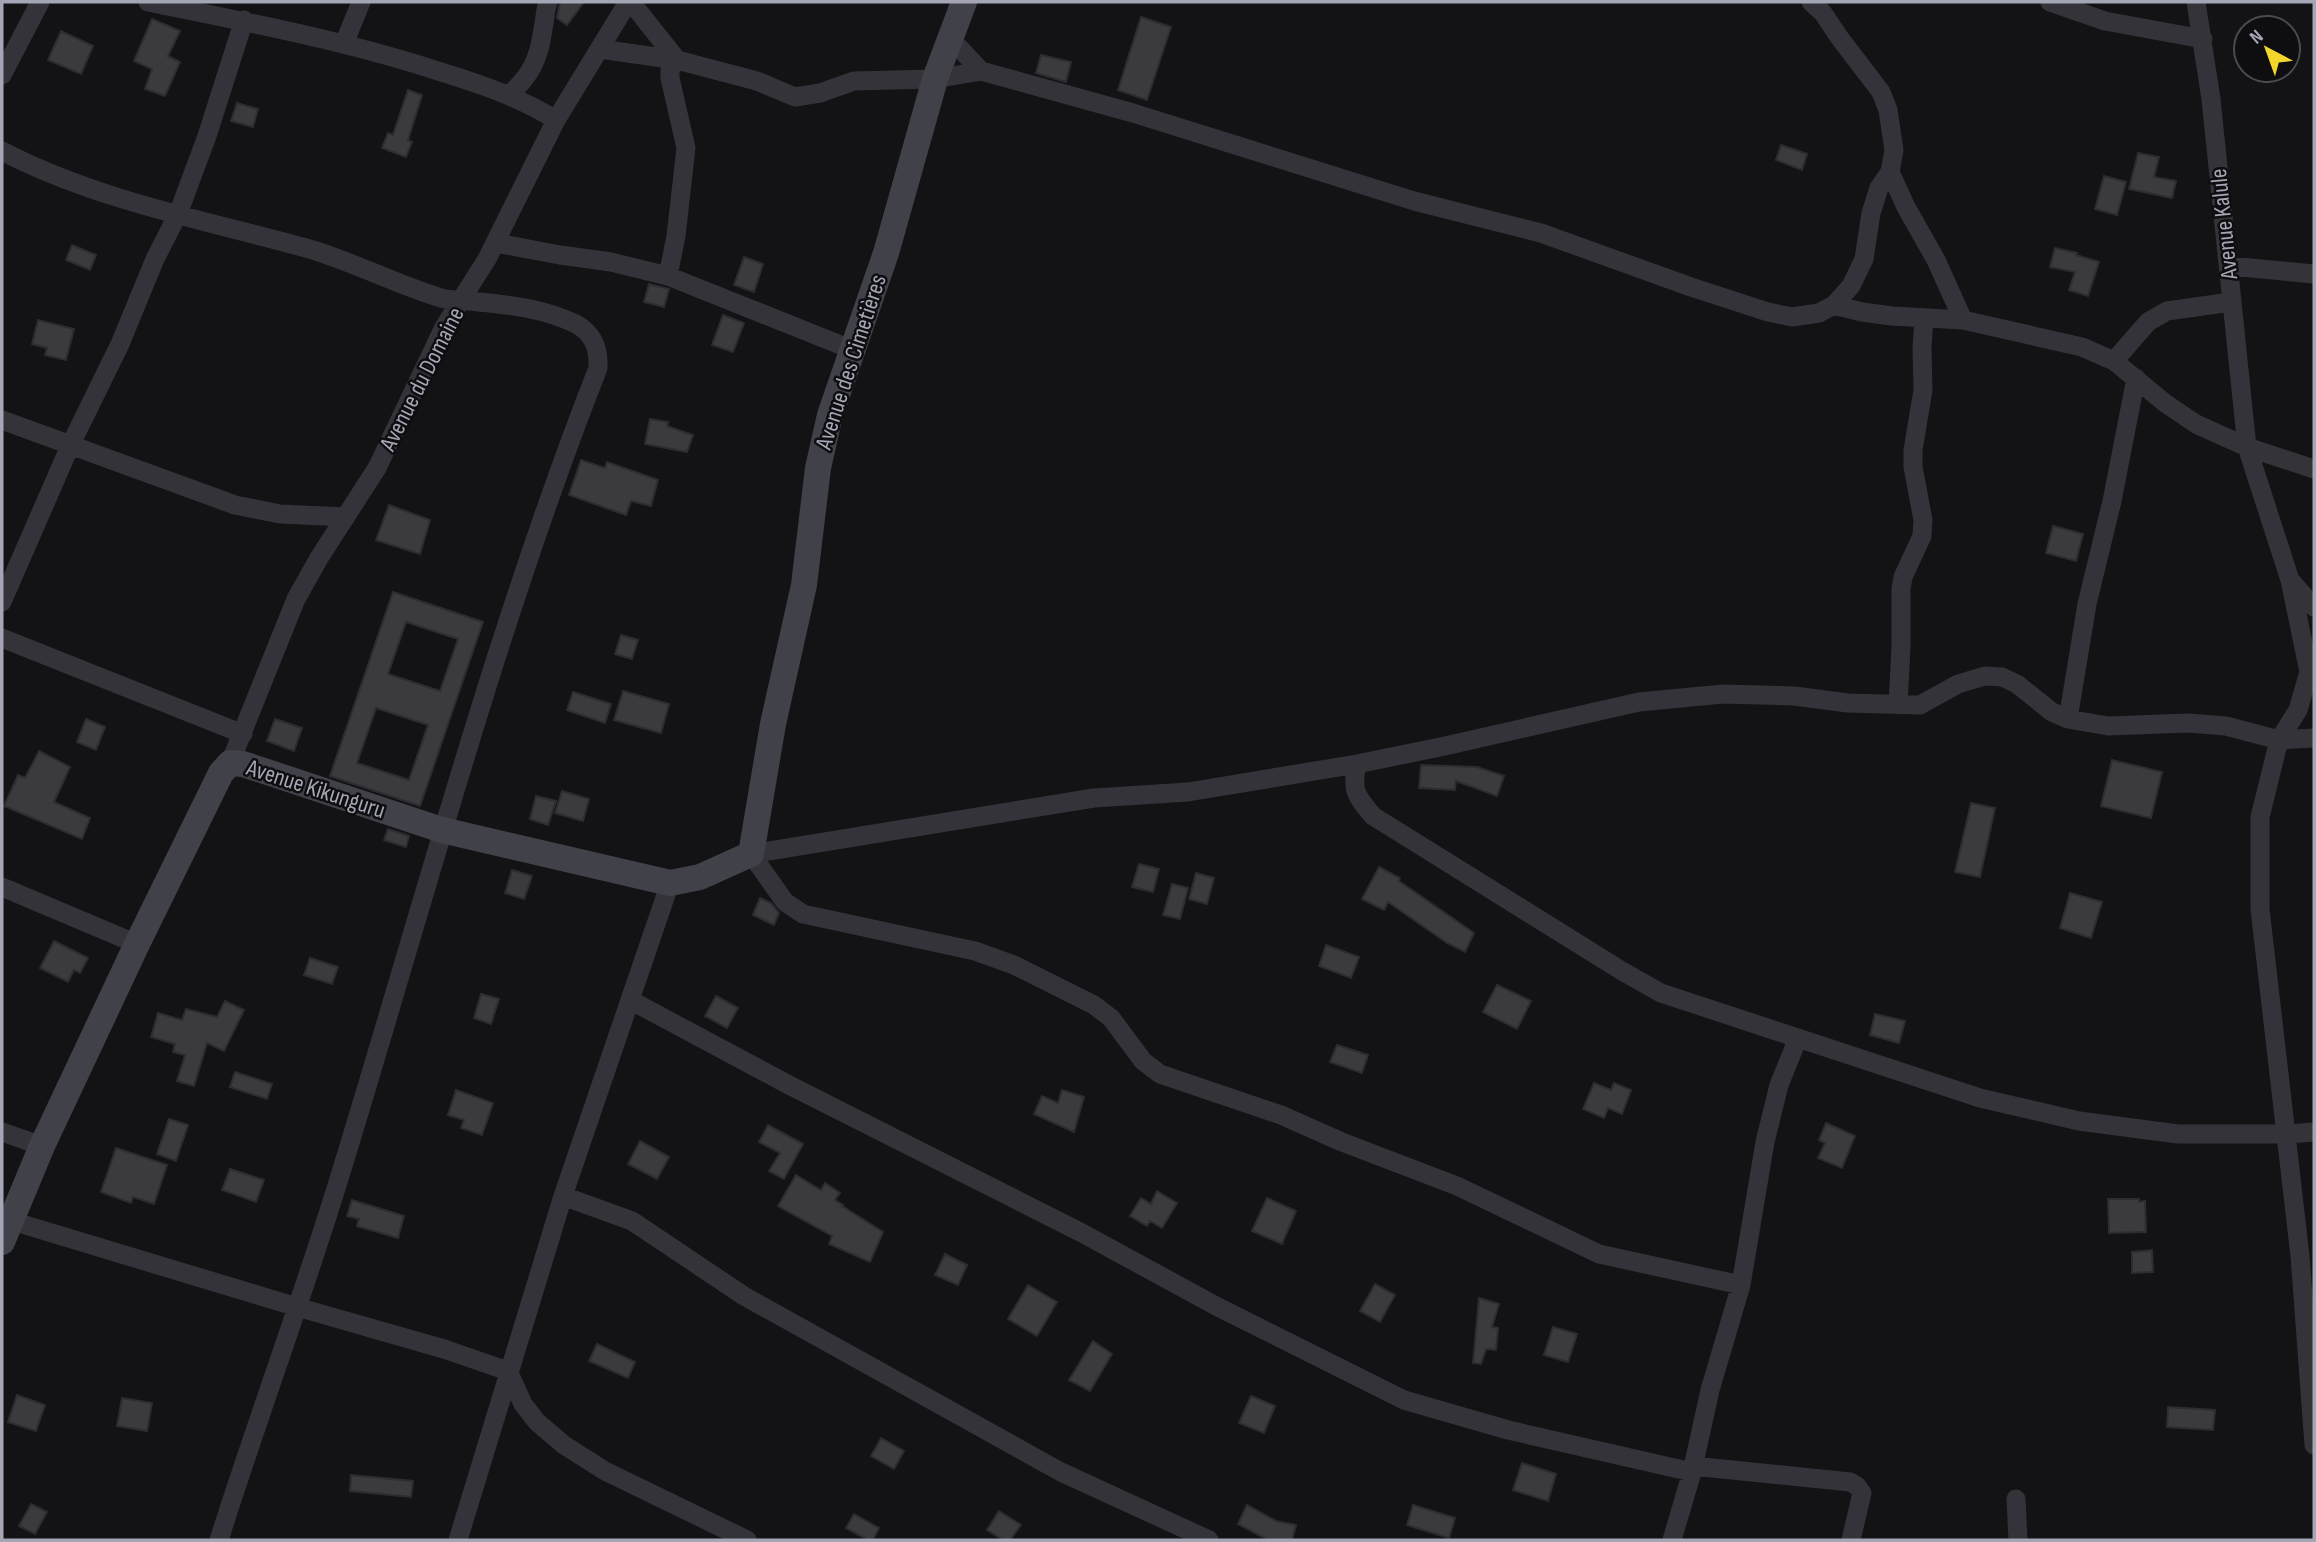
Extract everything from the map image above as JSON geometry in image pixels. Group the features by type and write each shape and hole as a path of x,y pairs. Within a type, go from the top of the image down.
{"street":[{"path":"2,75 40,2"},
{"path":"148,2 244,20 400,58 509,95 555,120"},
{"path":"344,44 361,2"},
{"path":"509,95 525,81 533,69 542,41 548,2"},
{"path":"629,2 677,60"},
{"name":"Avenue du Domaine","path":"230,763 296,599 377,468 444,327 496,243 555,120 629,2"},
{"name":"Avenue des Cimetières","path":"751,854 773,724 804,584 818,468 830,415 886,253 935,79 964,2"},
{"path":"600,50 677,60 757,81 794,97 820,93 854,81 935,79 981,71 1133,113 1414,201 1541,233 1768,312 1792,317 1819,313 1834,304 1851,286 1864,259 1871,213 1879,188 1890,172 1894,150 1892,130 1881,92 1823,13 1811,2"},
{"path":"2050,2 2105,21 2203,39"},
{"name":"Avenue Kalule","path":"2196,2 2203,39 2230,266 2231,302 2247,447 2290,580 2312,674"},
{"path":"2,602 70,446 120,344 155,259 178,214 207,136 244,20"},
{"path":"951,39 981,71"},
{"path":"668,276 678,223 686,148 670,78 670,69 677,60"},
{"path":"2,151 21,161 107,193 309,249 444,299 508,304 546,312 579,325 592,337 599,350 598,368 543,518 442,830 341,1171 219,1540"},
{"path":"1890,172 1936,260 1963,320"},
{"path":"496,243 611,262 668,276 853,350"},
{"path":"2230,266 2314,274"},
{"path":"2114,361 2148,322 2167,311 2231,302"},
{"path":"1834,304 1862,312 1963,320 2082,347 2114,361 2165,403 2196,424 2247,447 2314,469"},
{"path":"1898,705 1901,589 1903,577 1922,536 1923,520 1913,467 1913,450 1923,390 1924,318"},
{"path":"2068,719 2087,604 2112,501 2136,378"},
{"path":"2,420 235,505 280,514 346,517"},
{"path":"2290,580 2314,607"},
{"path":"2,638 243,734"},
{"path":"2312,674 2298,710 2278,740 2260,817 2260,909 2287,1134 2305,1314 2314,1445"},
{"path":"1741,1285 1599,1254 1457,1186 1342,1142 1281,1115 1160,1074 1143,1061 1111,1018 1094,1005 995,957 803,914 785,902 751,854 1094,798 1188,792 1357,764 1639,702 1723,694 1920,705 1958,684 1985,676 2002,677 2017,684 2052,712 2068,719 2108,726 2188,723 2226,726 2278,740 2314,738"},
{"name":"Avenue Kikunguru","path":"7,1232 42,1146 137,944 221,773 230,763 243,764 442,830 670,883 700,877 751,854"},
{"path":"1357,764 1353,782 1360,800 1373,816 1661,993 1980,1098 2078,1121 2178,1133 2314,1132"},
{"path":"458,1540 563,1196 670,883"},
{"path":"2,887 137,944"},
{"path":"630,1000 789,1085 1082,1233 1216,1306 1404,1400 1508,1430 1693,1469 1850,1482 1862,1493 1851,1540"},
{"path":"1672,1540 1693,1469 1710,1390 1741,1285 1765,1142 1779,1086 1798,1038"},
{"path":"2,1132 42,1146"},
{"path":"563,1196 632,1221 744,1296 1061,1472 1209,1540"},
{"path":"7,1232 297,1307 444,1349 508,1371 515,1389 530,1413 564,1446 605,1471 747,1540"},
{"path":"2016,1499 2018,1540"}],"building":[{"path":"560,2 584,2 567,25 557,18"},
{"path":"1141,17 1171,27 1147,100 1118,90"},
{"path":"152,19 180,31 168,56 180,62 165,96 145,89 152,69 134,61"},
{"path":"61,31 93,46 81,74 48,60"},
{"path":"1041,55 1071,62 1066,82 1036,73"},
{"path":"408,90 422,95 408,140 412,142 406,157 382,148 388,133 393,135"},
{"path":"237,103 258,109 253,127 231,121"},
{"path":"1781,145 1807,154 1802,170 1776,160"},
{"path":"2138,153 2159,157 2154,177 2176,181 2172,198 2129,189"},
{"path":"2104,176 2126,182 2117,215 2095,209"},
{"path":"72,245 96,255 90,270 66,260"},
{"path":"2055,248 2099,262 2088,296 2069,290 2075,272 2050,267"},
{"path":"744,257 763,264 754,292 734,285"},
{"path":"649,284 669,289 664,307 644,302"},
{"path":"723,315 744,323 733,352 712,345"},
{"path":"38,320 74,329 66,360 45,355 47,348 32,344"},
{"path":"650,419 668,422 667,426 693,435 687,452 645,444"},
{"path":"581,460 605,468 607,462 658,480 651,506 631,501 626,515 569,495"},
{"path":"389,505 430,520 420,554 376,540"},
{"path":"2053,526 2083,534 2076,561 2046,553"},
{"path":"393,592 483,622 420,806 330,776","holes":["406,622 458,639 440,691 388,674","376,708 428,725 409,780 357,763"]},
{"path":"621,635 638,640 632,659 615,654"},
{"path":"623,691 669,704 661,733 614,720"},
{"path":"573,692 611,704 605,723 567,710"},
{"path":"86,719 105,727 96,750 77,742"},
{"path":"275,719 302,728 294,751 267,741"},
{"path":"39,751 70,767 54,802 90,818 82,839 4,806 18,775 25,778"},
{"path":"2112,760 2162,772 2151,818 2101,806"},
{"path":"1421,765 1477,767 1504,776 1497,796 1456,781 1455,790 1419,788"},
{"path":"562,791 589,799 583,821 555,813"},
{"path":"536,796 556,801 548,825 530,819"},
{"path":"1971,803 1995,808 1980,877 1955,872"},
{"path":"388,829 409,836 406,847 384,840"},
{"path":"1139,864 1159,869 1153,892 1132,887"},
{"path":"1379,867 1400,878 1399,881 1474,933 1465,952 1447,943 1388,902 1384,910 1362,899"},
{"path":"512,870 532,876 524,899 505,893"},
{"path":"1196,873 1214,878 1207,904 1189,899"},
{"path":"1172,884 1188,888 1180,919 1163,915"},
{"path":"2070,893 2102,902 2091,938 2060,928"},
{"path":"760,898 771,903 779,913 774,925 753,915"},
{"path":"54,941 88,958 80,973 74,970 68,982 40,968"},
{"path":"1326,945 1359,957 1351,978 1319,966"},
{"path":"310,958 338,967 332,984 304,975"},
{"path":"1497,985 1531,1001 1517,1029 1483,1012"},
{"path":"481,994 499,999 491,1024 474,1018"},
{"path":"716,996 738,1008 727,1028 705,1016"},
{"path":"225,1001 244,1010 224,1051 207,1043 194,1086 177,1081 185,1055 173,1052 175,1044 151,1037 158,1013 182,1020 186,1009 217,1017"},
{"path":"1875,1014 1905,1021 1899,1043 1870,1035"},
{"path":"1337,1045 1368,1055 1362,1073 1330,1062"},
{"path":"235,1072 272,1084 267,1099 230,1087"},
{"path":"1594,1083 1611,1090 1614,1083 1631,1090 1622,1114 1608,1108 1604,1118 1583,1109"},
{"path":"456,1090 493,1103 482,1135 461,1128 464,1120 448,1115"},
{"path":"1062,1090 1084,1097 1074,1132 1034,1114 1042,1096 1058,1103"},
{"path":"169,1119 188,1125 176,1161 157,1154"},
{"path":"1826,1123 1855,1136 1842,1168 1818,1158 1825,1143 1819,1140"},
{"path":"768,1125 803,1144 784,1179 769,1171 780,1153 759,1142"},
{"path":"640,1141 669,1157 657,1179 628,1164"},
{"path":"116,1148 167,1165 154,1204 133,1197 131,1203 101,1192"},
{"path":"230,1169 264,1180 256,1202 222,1190"},
{"path":"796,1175 821,1190 825,1183 840,1193 835,1200 842,1206 883,1232 870,1262 829,1244 832,1236 778,1206"},
{"path":"1157,1191 1177,1203 1162,1228 1150,1221 1147,1226 1130,1216 1141,1198 1151,1204"},
{"path":"1267,1198 1296,1211 1282,1244 1252,1231"},
{"path":"2108,1199 2145,1201 2146,1232 2109,1233"},
{"path":"352,1200 404,1216 398,1238 357,1226 359,1219 347,1216"},
{"path":"2152,1250 2153,1272 2132,1273 2132,1252"},
{"path":"945,1254 967,1265 958,1285 935,1275"},
{"path":"1375,1284 1395,1295 1380,1322 1360,1311"},
{"path":"1028,1285 1057,1302 1037,1336 1008,1319"},
{"path":"1479,1298 1499,1304 1492,1327 1498,1328 1496,1350 1486,1349 1481,1364 1473,1363"},
{"path":"1553,1327 1577,1334 1568,1362 1544,1355"},
{"path":"1093,1341 1112,1354 1090,1391 1069,1380"},
{"path":"597,1344 635,1362 628,1378 589,1361"},
{"path":"17,1395 45,1405 36,1431 8,1422"},
{"path":"1251,1396 1275,1406 1264,1433 1239,1423"},
{"path":"122,1398 152,1403 147,1431 117,1426"},
{"path":"2168,1407 2215,1410 2213,1430 2167,1427"},
{"path":"881,1438 904,1451 894,1469 871,1456"},
{"path":"1522,1463 1556,1474 1548,1501 1513,1490"},
{"path":"351,1475 413,1481 411,1497 350,1491"},
{"path":"31,1504 47,1512 35,1534 19,1526"},
{"path":"1247,1505 1276,1521 1296,1525 1292,1540 1268,1540 1238,1524"},
{"path":"1413,1505 1455,1518 1449,1538 1407,1525"},
{"path":"999,1511 1021,1525 1010,1540 1003,1540 987,1530"},
{"path":"854,1514 879,1528 873,1540 846,1528"}]}
